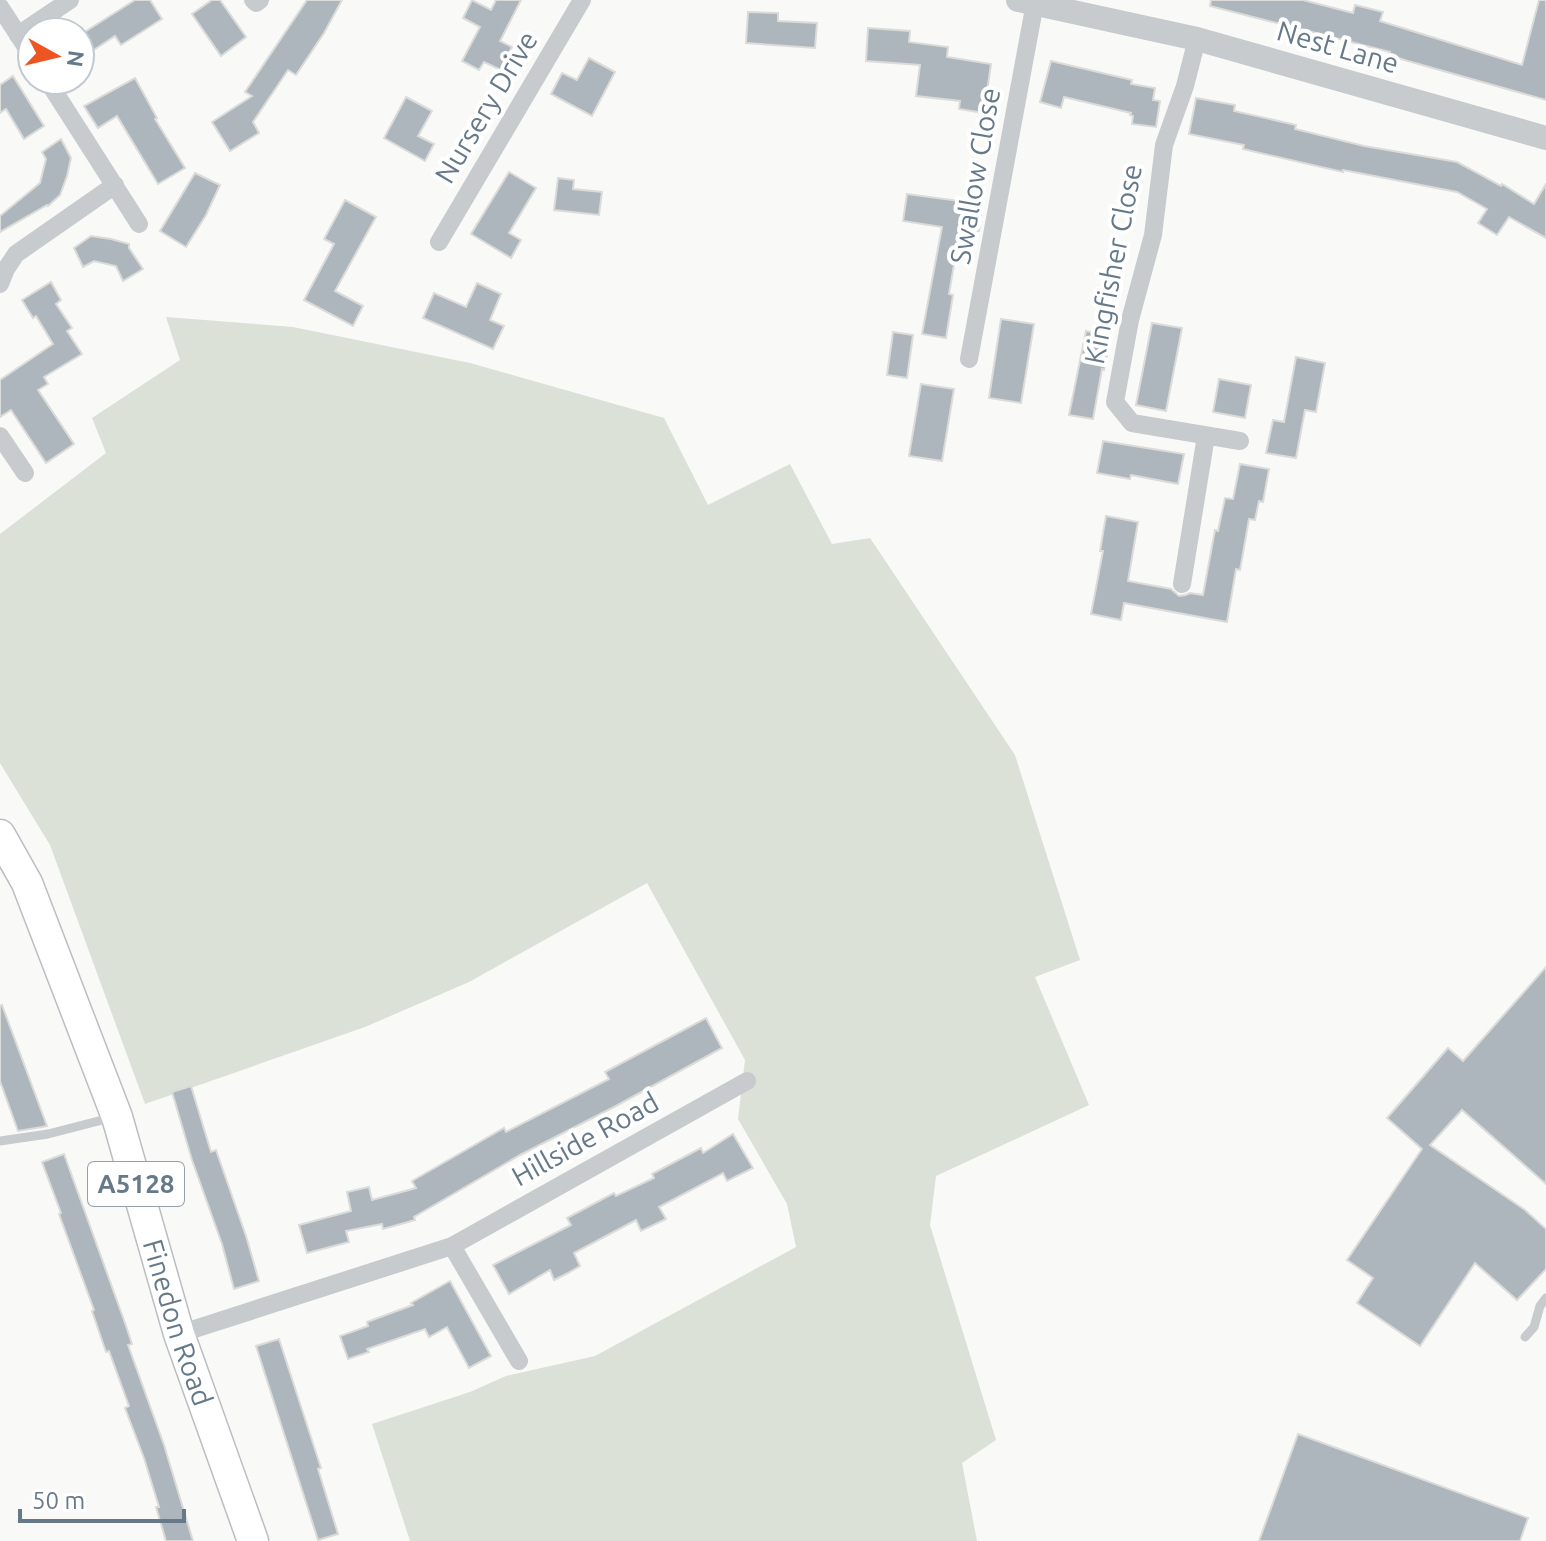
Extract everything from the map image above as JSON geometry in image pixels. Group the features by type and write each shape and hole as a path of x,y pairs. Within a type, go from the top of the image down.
{"main road":[{"name":"Finedon Road","path":"0,835 27,883 117,1117 179,1334 253,1541"}],"street":[{"path":"46,16 70,0"},
{"path":"253,0 256,3 260,0"},
{"name":"Nursery Drive","path":"439,242 582,0"},
{"name":"Nest Lane","path":"1026,2 1197,39 1546,138"},
{"name":"Swallow Close","path":"969,359 1026,2"},
{"path":"0,7 16,32"},
{"name":"Kingfisher Close","path":"1197,39 1185,86 1164,145 1153,235 1130,320 1115,402 1132,423 1240,441"},
{"path":"57,96 139,224"},
{"path":"2,273 16,254 115,185"},
{"path":"0,436 25,473"},
{"path":"1182,584 1206,436"},
{"name":"Hillside Road","path":"179,1334 452,1246 747,1081"},
{"path":"452,1246 519,1361"}],"lane":[{"path":"0,1141 48,1134 117,1117"},
{"path":"1525,1337 1534,1327 1540,1306 1546,1298"}],"shaded area":[{"path":"166,317 293,327 470,363 664,418 708,505 790,464 832,544 870,538 1015,755 1080,960 1035,977 1089,1105 936,1176 930,1225 996,1440 962,1463 977,1541 410,1541 372,1424 470,1392 506,1376 595,1356 796,1247 787,1204 738,1119 745,1060 647,883 469,982 365,1027 145,1104 50,845 0,763 0,534 106,453 92,418 180,360"}],"building":[{"path":"135,0 150,0 162,19 121,45 115,36 96,48 96,25"},
{"path":"212,0 220,0 246,37 221,56 192,14"},
{"path":"307,0 342,0 296,75 288,70 253,122 259,133 230,151 212,122 252,96 245,92"},
{"path":"472,0 491,10 496,0 521,0 500,41 512,47 501,70 484,62 479,70 462,61 480,27 463,18"},
{"path":"1211,0 1303,0 1353,13 1355,5 1383,12 1380,21 1522,65 1539,0 1546,0 1546,100 1408,61 1389,55 1390,52 1210,6"},
{"path":"748,12 778,13 778,21 817,23 815,48 746,43"},
{"path":"868,28 910,31 909,42 948,47 947,57 991,64 984,113 959,109 960,101 916,96 920,65 866,61"},
{"path":"589,58 615,72 592,116 551,94 562,73 577,80"},
{"path":"1051,61 1155,88 1153,100 1160,101 1156,127 1132,124 1131,113 1064,97 1061,108 1040,102"},
{"path":"13,76 16,96 25,96 44,126 24,139 6,109 0,113 0,85"},
{"path":"135,78 155,119 185,168 158,184 117,116 98,128 84,106"},
{"path":"406,97 432,111 418,136 434,144 425,161 384,138"},
{"path":"1196,98 1235,105 1234,111 1296,125 1295,129 1364,146 1457,162 1534,204 1546,184 1546,238 1509,217 1497,235 1478,223 1487,209 1457,192 1343,172 1243,149 1244,145 1189,134"},
{"path":"61,139 71,158 60,195 48,206 0,232 0,216 40,183 46,159 42,152"},
{"path":"509,172 536,188 509,233 521,240 511,258 471,234"},
{"path":"195,173 220,185 186,247 160,231"},
{"path":"558,178 574,180 573,189 602,192 599,215 554,210"},
{"path":"907,194 982,204 979,231 960,229 949,294 953,295 946,338 922,334 942,227 903,221"},
{"path":"345,200 376,217 335,291 363,306 353,326 304,300 334,244 324,239"},
{"path":"91,236 129,244 143,269 123,281 116,266 94,261 83,267 74,248"},
{"path":"51,282 61,300 56,304 72,328 67,331 82,354 44,377 48,384 38,390 74,444 46,463 11,410 0,417 0,380 53,344 22,300"},
{"path":"477,283 501,294 490,320 504,326 493,349 423,318 434,293 466,307"},
{"path":"1001,319 1034,324 1021,403 989,398"},
{"path":"1152,323 1182,328 1166,411 1136,405"},
{"path":"1086,331 1111,336 1093,419 1069,415"},
{"path":"893,332 913,335 907,378 887,375"},
{"path":"1296,357 1325,363 1316,412 1305,410 1296,458 1266,453 1273,420 1284,422"},
{"path":"1219,379 1251,385 1245,418 1213,412"},
{"path":"921,384 954,389 942,461 909,456"},
{"path":"1103,441 1184,454 1178,484 1131,475 1130,479 1097,473"},
{"path":"1240,464 1269,469 1263,502 1259,501 1255,520 1249,519 1227,622 1124,603 1121,620 1091,614 1106,516 1138,522 1128,581 1171,589 1179,596 1190,593 1203,595 1215,530 1218,531 1225,498 1233,499"},
{"path":"1546,967 1546,1184 1462,1110 1430,1145 1525,1210 1546,1229 1546,1269 1517,1300 1475,1263 1420,1346 1357,1303 1373,1278 1347,1260 1422,1149 1387,1118 1448,1048 1463,1061"},
{"path":"2,1005 47,1126 18,1131 0,1081"},
{"path":"706,1018 722,1048 520,1155 414,1217 415,1220 383,1229 382,1224 346,1231 349,1242 307,1253 299,1225 351,1211 347,1192 369,1187 372,1200 416,1188 412,1181 504,1128 506,1132 609,1079 605,1072"},
{"path":"191,1086 211,1152 216,1150 259,1281 234,1289 172,1092"},
{"path":"733,1134 753,1168 727,1181 723,1173 659,1207 666,1219 641,1231 636,1220 574,1253 580,1266 568,1273 554,1280 550,1270 509,1294 493,1265 571,1225 567,1218 614,1193 616,1196 654,1178 652,1174 701,1148 703,1153"},
{"path":"64,1154 132,1344 128,1345 164,1445 193,1541 166,1541 144,1458 125,1408 129,1406 109,1351 106,1352 42,1162"},
{"path":"450,1281 491,1356 469,1368 447,1327 429,1337 425,1329 367,1349 369,1352 348,1359 340,1336 413,1305 411,1303"},
{"path":"279,1339 321,1468 318,1469 338,1534 318,1540 256,1346"},
{"path":"1298,1434 1528,1518 1520,1541 1259,1541"}]}
